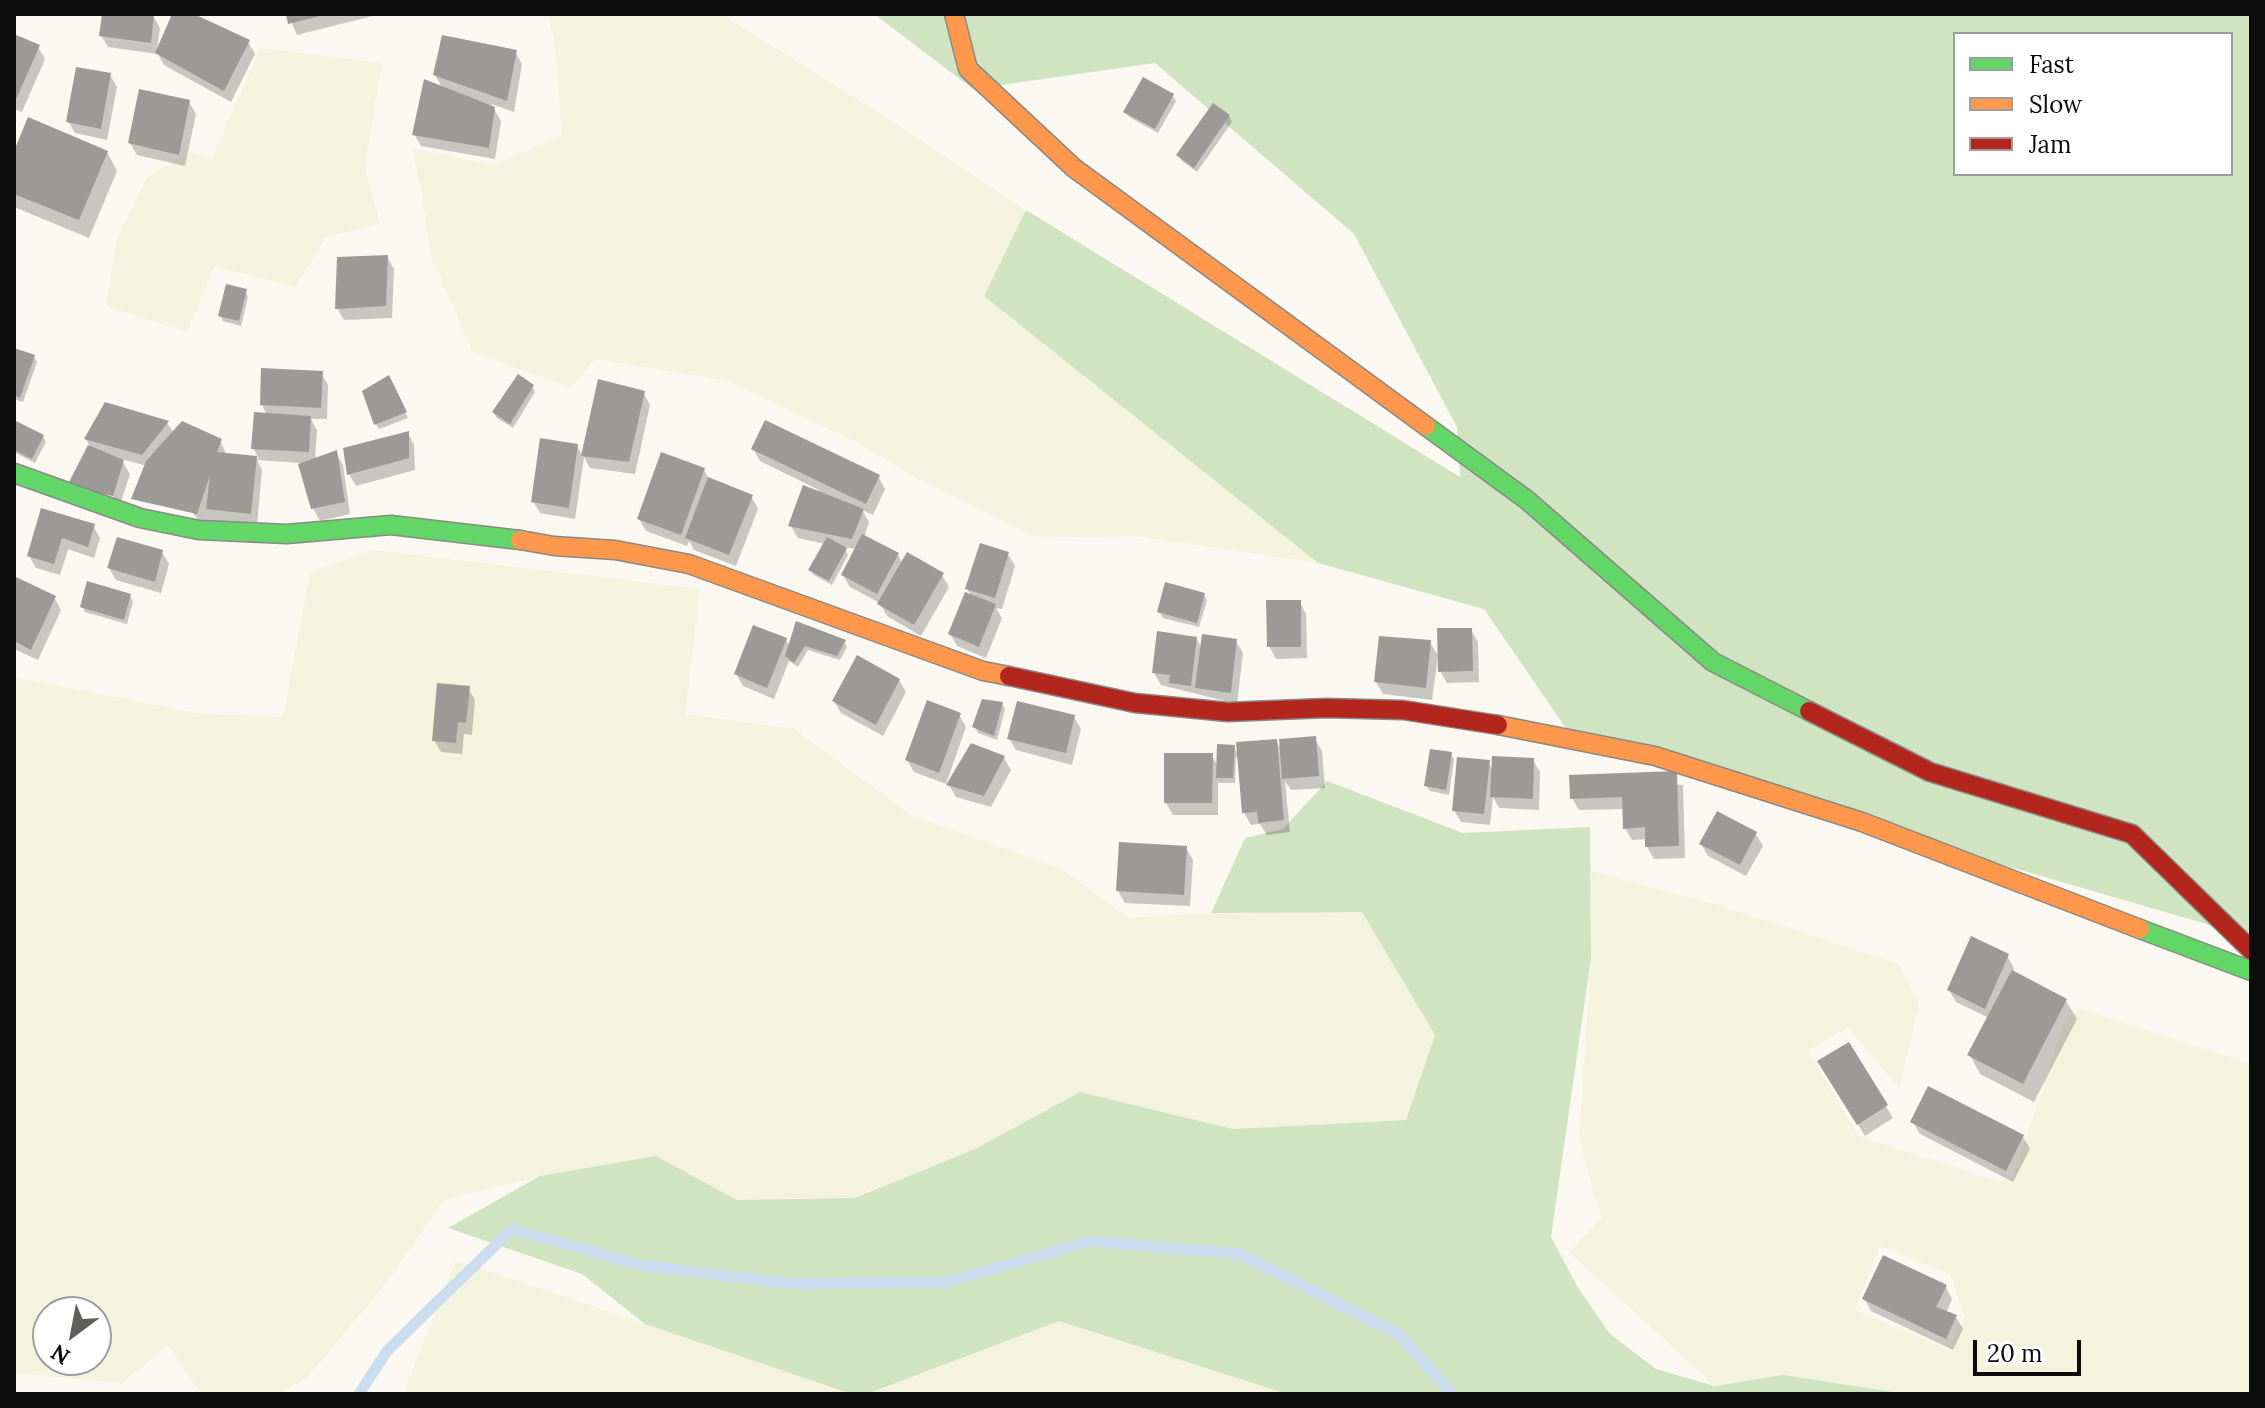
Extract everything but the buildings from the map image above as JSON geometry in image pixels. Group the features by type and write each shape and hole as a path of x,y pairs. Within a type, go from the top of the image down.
{"main road":[{"path":"954,14 968,69 1074,168 1527,500 1713,662 1930,772 2132,834 2251,950"},
{"path":"14,473 140,518 199,530 287,534 391,525 474,533 554,546 615,550 689,564 983,671 1135,703 1228,712 1326,708 1403,710 1655,756 1862,822 2251,971"}],"green space":[{"path":"548,14 721,14 903,128 1026,210 984,296 1318,563 1135,536 1035,537 915,477 858,443 728,381 595,359 571,388 473,352 431,257 412,148 494,165 562,135 555,46"},
{"path":"874,14 2251,14 2251,937 1574,740 1484,609 1318,563 984,296 1026,210 1460,477 1457,427 1354,234 1155,63 973,89"},
{"path":"260,48 382,63 365,166 380,224 326,237 295,287 215,266 187,332 106,306 117,240 147,177 191,152 212,158"},
{"path":"373,550 700,589 685,714 794,729 911,815 1062,869 1128,918 1232,912 1362,911 1435,1035 1406,1120 1233,1129 1080,1092 975,1149 855,1198 737,1200 656,1156 540,1176 443,1201 387,1282 307,1378 276,1394 201,1394 168,1345 122,1383 46,1376 112,1376 112,1296 32,1296 32,1375 14,1373 14,677 202,714 283,717 310,573"},
{"path":"1327,781 1463,833 1590,827 1591,958 1551,1237 1577,1286 1610,1334 1656,1369 1715,1386 1783,1375 1907,1394 1287,1394 1059,1321 867,1394 852,1394 645,1324 582,1274 448,1228 540,1176 656,1156 737,1200 855,1198 975,1149 1080,1092 1233,1129 1406,1120 1435,1035 1362,912 1211,913 1245,838 1283,829"},
{"path":"1591,871 1721,906 1899,964 1919,1004 1899,1088 1848,1027 1808,1051 1859,1136 1999,1182 2013,1177 2066,1017 2082,1009 2251,1064 2251,1394 1907,1394 1783,1375 1715,1386 1569,1252 1601,1218 1579,1139 1591,958","holes":["1881,1246 1950,1274 1965,1317 1948,1349 1855,1310"]},
{"path":"456,1260 852,1394 403,1394"},
{"path":"1059,1321 1287,1394 867,1394"}],"waterway":[{"path":"359,1394 387,1351 512,1229 640,1265 794,1284 948,1282 1090,1241 1240,1254 1400,1335 1452,1394"}],"traffic: fast":[{"path":"1426,426 1527,500 1713,662 1809,711"},
{"path":"14,473 140,518 199,530 287,534 391,525 520,540"},
{"path":"2140,929 2251,971"}],"traffic: slow":[{"path":"954,14 968,69 1074,168 1426,426"},
{"path":"520,540 554,546 615,550 689,564 983,671 1009,676"},
{"path":"1498,725 1655,756 1862,822 2140,929"}],"traffic: jam":[{"path":"1009,676 1135,703 1228,712 1326,708 1403,710 1498,725"},
{"path":"1809,711 1930,772 2132,834 2251,950"}]}
